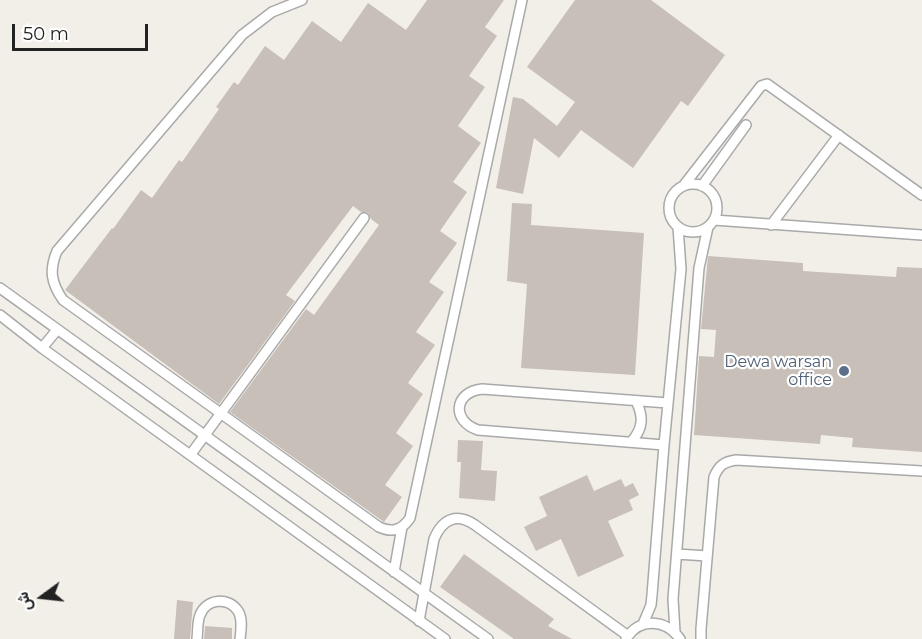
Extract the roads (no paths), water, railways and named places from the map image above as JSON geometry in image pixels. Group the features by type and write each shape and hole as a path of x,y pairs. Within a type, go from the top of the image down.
{"lane":[{"path":"302,0 272,12 242,35 57,251 52,263 53,283 63,300 386,531 395,531 410,518 522,0"},
{"path":"922,195 770,86 764,85 684,185 673,194 669,208 673,222 678,227 693,232 711,223 922,236"},
{"path":"702,186 746,125"},
{"path":"771,225 839,135"},
{"path":"678,635 673,610 699,268 717,204 709,190 693,184 684,185"},
{"path":"191,454 364,218"},
{"path":"419,621 434,539 438,529 446,522 456,518 466,519 627,638 643,624 651,605 681,269 678,227"},
{"path":"0,288 488,639"},
{"path":"0,315 42,348 446,639"},
{"path":"42,348 57,330"},
{"path":"664,445 478,430 469,427 462,420 459,411 460,402 465,394 482,388 668,404"},
{"path":"631,442 641,427 642,418 636,401"},
{"path":"701,639 714,477 718,468 726,461 922,471"},
{"path":"394,572 402,527"},
{"path":"677,554 707,556"},
{"path":"197,639 199,617 204,608 212,602 222,601 232,604 239,613 240,639"},
{"path":"643,624 660,623 678,635"}],"place":[{"name":"Dewa warsan office","path":"844,371"}]}
